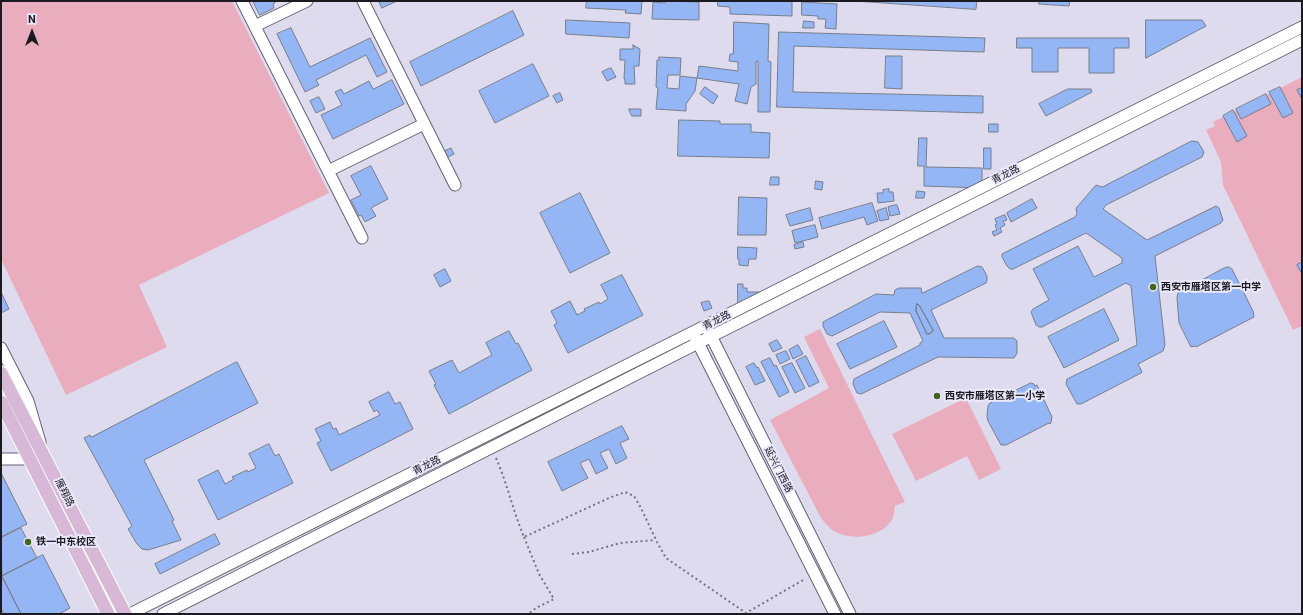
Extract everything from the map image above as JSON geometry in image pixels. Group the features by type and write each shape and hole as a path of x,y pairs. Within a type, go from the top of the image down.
{"main road":[{"name":"雁翔路","path":"1,373 125,614"},
{"name":"雁翔路","path":"1,402 108,614"}],"street":[{"path":"242,1 362,238"},
{"path":"255,26 307,1"},
{"path":"363,1 454,185"},
{"name":"青龙路","path":"163,614 491,448 695,338 706,326 1302,26"},
{"name":"青龙路","path":"130,614 695,338 711,336 1302,40"},
{"path":"328,171 424,124"},
{"name":"延兴门西路","path":"706,326 850,614"},
{"name":"延兴门西路","path":"695,338 835,614"},
{"path":"1,348 28,401 44,454"},
{"path":"1,459 30,459"}],"path":[{"path":"491,448 502,471 517,521 539,574 554,599 528,614"},
{"path":"524,537 625,492 634,496 666,558 746,613 815,573"},
{"path":"572,554 589,552 620,543 656,540"}],"shaded area":[{"path":"1,1 232,1 329,193 139,285 167,347 66,395 1,259"},
{"path":"1302,77 1302,326 1293,330 1223,185 1221,162 1206,130 1215,126 1213,122"},
{"path":"820,329 905,502 895,506 893,518 886,527 880,531 864,536 856,537 841,534 830,528 821,518 770,420 829,388 804,337"},
{"path":"966,398 1001,469 979,480 967,456 916,481 892,434"}],"building":[{"path":"253,1 274,1 274,8 260,15"},
{"path":"379,1 397,1 382,8"},
{"path":"587,1 642,1 641,14 625,13 626,10 586,8"},
{"path":"665,1 699,2 699,20 652,19 653,2 665,3"},
{"path":"718,1 792,1 792,16 730,14 730,7 718,6"},
{"path":"855,1 977,1 976,9"},
{"path":"1040,1 1070,1 1069,6 1039,4"},
{"path":"802,2 837,4 836,29 825,28 826,19 818,19 818,16 802,15"},
{"path":"513,11 524,35 421,86 410,62"},
{"path":"566,20 630,23 629,38 566,34"},
{"path":"1146,20 1202,20 1206,26 1146,58"},
{"path":"804,21 814,22 814,28 803,28"},
{"path":"734,22 769,24 768,61 771,62 770,112 758,112 758,61 756,61 756,84 751,87 747,104 735,101 739,84 697,78 699,66 738,71 738,62 729,61 730,54 733,54"},
{"path":"291,28 310,67 370,38 387,72 377,77 366,55 316,80 319,85 305,92 277,34"},
{"path":"779,32 985,38 984,52 794,46 793,92 983,96 983,113 777,107"},
{"path":"1017,38 1129,38 1129,48 1114,48 1114,73 1089,73 1089,48 1058,48 1058,72 1032,72 1032,48 1017,48"},
{"path":"633,45 640,49 639,66 634,66 635,84 625,84 625,60 620,60 620,49 633,49"},
{"path":"886,56 902,56 902,89 885,88"},
{"path":"659,57 681,58 680,75 668,75 667,88 679,89 680,76 697,78 695,91 686,104 686,111 656,109 658,88 656,87 657,60 659,60"},
{"path":"533,64 549,96 495,123 479,91"},
{"path":"611,68 616,77 607,81 602,72"},
{"path":"392,80 404,104 333,139 321,115 342,105 335,92 341,89 344,94 369,81 373,89"},
{"path":"705,87 718,96 713,104 700,94"},
{"path":"1280,87 1293,113 1283,118 1269,92"},
{"path":"1302,88 1302,99 1297,90"},
{"path":"1068,89 1091,89 1092,92 1046,116 1039,104"},
{"path":"560,93 563,100 557,103 553,96"},
{"path":"1266,94 1271,104 1241,119 1236,109"},
{"path":"319,97 325,109 316,113 310,101"},
{"path":"629,109 641,109 641,116 632,116"},
{"path":"1233,110 1247,136 1237,142 1223,116"},
{"path":"679,120 720,121 720,124 751,124 751,132 770,133 769,158 678,156"},
{"path":"989,124 998,124 998,132 989,132"},
{"path":"436,136 444,151 451,148 454,154 442,160 431,138"},
{"path":"919,138 927,138 926,167 982,168 982,188 924,186 924,166 918,166"},
{"path":"1192,141 1198,142 1204,152 1202,157 1106,205 1103,209 1147,240 1216,206 1219,208 1223,220 1221,223 1155,256 1165,345 1163,351 1138,364 1142,372 1141,373 1081,404 1077,404 1066,384 1067,379 1137,345 1131,286 1126,283 1042,327 1039,327 1036,325 1031,312 1033,309 1049,300 1033,269 1078,246 1094,277 1122,263 1122,258 1086,233 1013,269 1010,269 1007,266 1002,254 1075,217 1077,214 1077,207 1096,185 1102,187"},
{"path":"984,148 991,148 991,169 984,169"},
{"path":"371,166 388,199 371,208 376,216 365,222 361,215 359,216 351,200 361,195 351,176"},
{"path":"771,177 779,177 779,185 770,185"},
{"path":"816,181 823,182 822,190 815,189"},
{"path":"889,189 889,192 893,192 894,201 878,203 877,193 883,193 883,190"},
{"path":"917,191 925,192 924,198 916,198"},
{"path":"580,193 610,253 570,273 540,213"},
{"path":"739,197 767,198 766,235 738,235"},
{"path":"1032,199 1037,208 1011,222 1007,213"},
{"path":"872,203 878,221 867,225 864,217 822,229 819,218"},
{"path":"897,205 900,214 890,216 888,207"},
{"path":"810,208 813,220 790,226 786,215"},
{"path":"886,208 889,219 880,221 877,211"},
{"path":"1005,215 1007,220 1003,221 1005,225 1000,228 1002,232 994,236 992,232 997,230 995,219"},
{"path":"815,225 818,237 795,243 792,231"},
{"path":"803,242 804,247 795,249 794,245"},
{"path":"738,247 757,248 756,259 749,259 748,266 739,265"},
{"path":"1302,262 1302,274 1297,265"},
{"path":"978,266 982,267 987,276 986,283 931,310 944,338 1014,338 1017,341 1016,355 1014,358 938,357 861,394 857,393 853,384 854,379 920,345 923,341 910,313 880,312 832,336 827,334 823,326 823,322 876,294 894,295 895,290 899,288 921,288 922,293","holes":["917,304 933,330 929,334 927,334 916,311"]},
{"path":"1229,267 1232,269 1253,311 1254,317 1196,347 1191,347 1179,323 1178,293 1224,268"},
{"path":"445,269 451,281 440,287 434,275"},
{"path":"622,275 643,315 568,353 554,325 557,323 551,311 570,301 577,315 585,311 584,309 599,302 600,304 608,299 601,285"},
{"path":"738,284 743,284 743,288 747,288 747,292 759,292 759,304 738,304"},
{"path":"1,292 9,309 1,313"},
{"path":"709,301 712,308 704,311 701,303"},
{"path":"917,304 933,330 929,334 927,334 916,311"},
{"path":"1104,309 1119,340 1064,368 1048,337"},
{"path":"884,321 897,347 850,369 837,344"},
{"path":"509,331 516,344 518,343 532,370 449,414 434,385 436,384 429,371 452,360 459,373 492,355 486,343"},
{"path":"777,340 782,348 773,352 769,344"},
{"path":"798,345 803,354 793,359 789,350"},
{"path":"786,351 790,359 780,364 776,355"},
{"path":"806,356 819,382 809,387 796,361"},
{"path":"770,358 774,366 776,365 789,392 779,397 761,362"},
{"path":"237,362 258,403 144,460 174,520 172,521 181,540 148,550 142,549 137,544 128,529 132,526 84,438 90,435 91,437"},
{"path":"754,363 757,368 758,367 765,381 755,385 746,367"},
{"path":"792,363 805,388 795,393 782,367"},
{"path":"1031,383 1035,386 1037,385 1052,417 1051,422 1050,424 1049,423 1006,445 1001,445 988,421 988,406 989,404"},
{"path":"389,392 395,404 400,402 413,429 331,471 317,443 321,441 315,429 330,422 333,429 336,428 339,435 380,415 377,410 374,412 369,402"},
{"path":"622,426 629,439 620,443 627,458 616,464 609,449 600,453 608,468 596,474 589,459 580,463 588,478 562,491 548,462"},
{"path":"269,444 275,456 279,454 293,483 218,520 198,480 218,470 225,484 234,479 232,477 247,470 248,472 256,468 249,454"},
{"path":"1,473 27,524 1,537"},
{"path":"21,528 37,558 2,576 1,538"},
{"path":"215,534 220,544 160,574 155,564"},
{"path":"43,555 70,608 59,614 21,614 2,576"},
{"path":"1,575 21,614 4,614 1,608"}],"place":[{"name":"西安市雁塔区第一中学","path":"1153,287"},
{"name":"西安市雁塔区第一小学","path":"937,396"},
{"name":"铁一中东校区","path":"28,542"}]}
